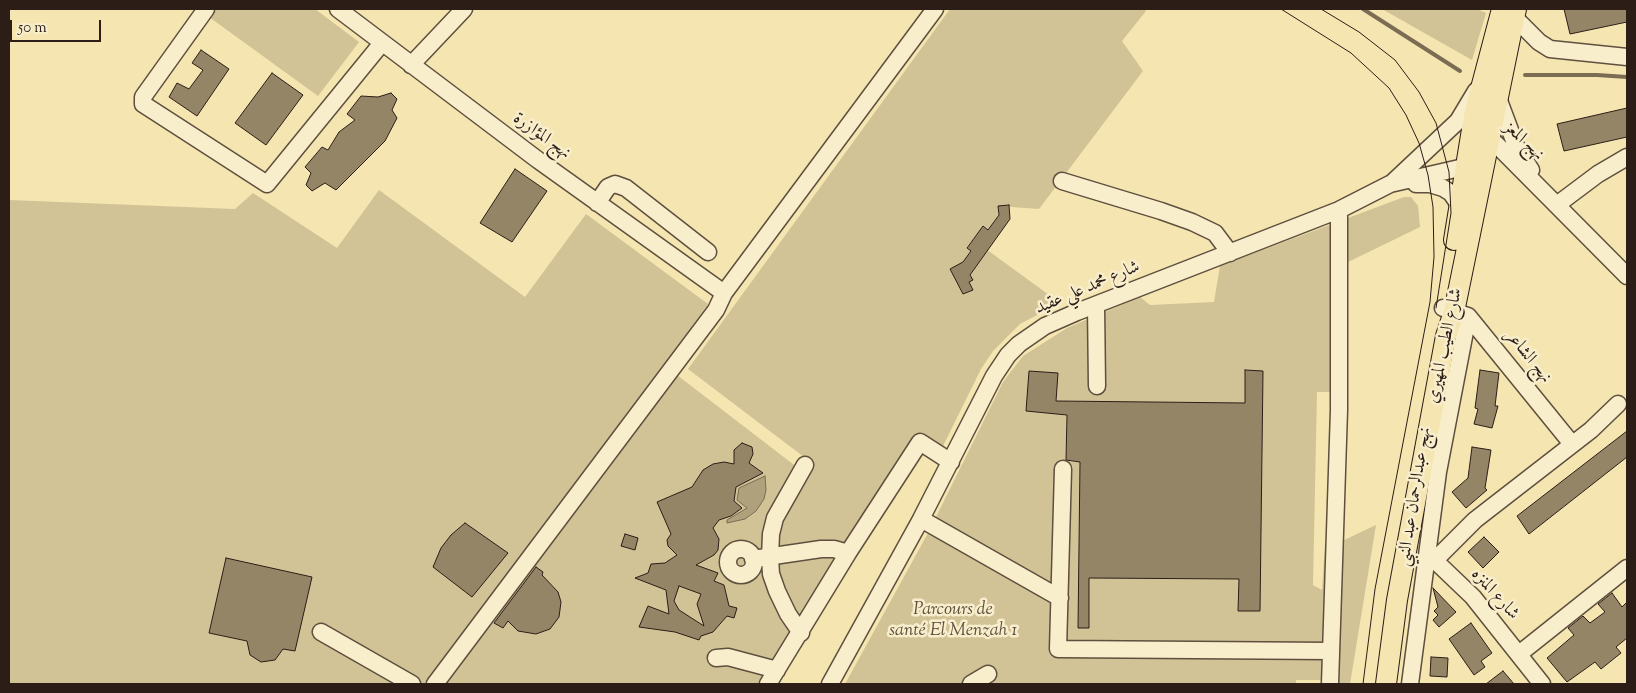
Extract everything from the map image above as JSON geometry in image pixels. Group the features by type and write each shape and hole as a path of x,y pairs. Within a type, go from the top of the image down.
{"main road":[{"path":"1455,312 1460,206 1475,165 1475,111 1490,56 1510,11"},
{"name":"شارع الطيب المهيري","path":"1386,684 1397,600 1408,540 1446,336 1455,312 1475,165 1488,138 1497,95 1510,11"}],"street":[{"path":"206,9 143,97 143,104 267,184 382,43"},
{"name":"نهج المؤازرة","path":"338,9 597,203 724,293"},
{"path":"411,65 464,9"},
{"path":"435,684 716,310 724,293 935,9"},
{"path":"1510,11 1539,42 1550,49 1627,57"},
{"path":"1386,187 1458,121 1480,83 1490,56"},
{"name":"نهج المعز","path":"1497,95 1516,146 1554,200"},
{"name":"نهج المعز","path":"1475,111 1488,138 1554,200 1627,276"},
{"path":"1554,200 1627,157"},
{"name":"شارع محمد علي عقيد","path":"830,684 921,519 994,376 1008,355 1023,341 1045,326 1096,304 1339,210 1386,187 1475,165"},
{"path":"1062,182 1162,210 1192,222 1215,233 1230,253"},
{"path":"597,203 608,187 615,184 626,188 708,252"},
{"path":"1386,187 1406,184 1430,184 1451,193 1460,206"},
{"path":"1330,684 1339,410 1339,210"},
{"path":"1096,304 1097,386"},
{"name":"نهج الشاعر","path":"1455,312 1572,444"},
{"name":"نهج عبدالرحمان عبد النبي","path":"1410,684 1431,557 1455,312"},
{"path":"1431,557 1572,444 1618,404"},
{"path":"768,684 801,633 848,553 920,442 951,462"},
{"path":"801,633 788,614 777,592 771,574 770,556 771,534 775,518 805,465"},
{"path":"1063,469 1058,649 1331,651"},
{"path":"921,519 1060,598"},
{"name":"شارع المنزه","path":"1408,540 1431,557 1473,597 1542,684"},
{"path":"754,559 821,549 834,549 848,553"},
{"path":"1519,654 1627,568"},
{"path":"321,632 412,684"},
{"path":"716,658 728,657 777,670"},
{"path":"972,684 988,674"}],"green space":[{"path":"215,9 315,9 359,42 318,96 209,17"},
{"path":"950,9 1144,9 1146,11 1122,41 1143,71 1039,209 998,206 998,216 988,230 983,226 967,247 971,251 961,265 978,264 986,249 1060,303 1020,324 993,351 981,369 944,444 941,462 922,451 776,684 9,684 9,200 235,209 253,193 337,248 379,190 525,297 586,214 708,304 664,365 798,468 804,457 688,369","holes":["970,274 972,280 969,282 973,290 963,294 958,284"]},
{"path":"1382,9 1477,9 1486,13 1472,60"},
{"name":"Parcours de santé El Menzah 1","path":"1404,197 1411,197 1418,206 1420,227 1344,264 1343,392 1317,392 1313,585 1322,590 1325,543 1340,542 1376,525 1350,684 1336,684 1335,680 1296,680 1296,684 845,684 928,533 1003,382 1023,356 1067,328 1140,297 1150,305 1214,302 1220,266","holes":["1245,371 1263,371 1259,611 1239,611 1239,579 1089,578 1089,627 1078,628 1080,462 1066,461 1067,401 1245,403"]}],"shaded area":[{"path":"765,476 766,490 764,499 756,511 745,519 727,523 727,520 747,508 737,500 739,488"}],"building":[{"path":"1564,9 1627,9 1627,22 1570,34"},
{"path":"201,50 229,69 197,116 169,97 177,83 189,89 203,70 192,63"},
{"path":"272,73 303,95 266,145 235,123"},
{"path":"391,93 397,99 392,110 397,118 385,141 336,190 325,183 312,191 306,185 311,173 305,167 322,147 328,150 339,132 355,120 347,114 361,96 378,97"},
{"path":"1627,108 1627,137 1564,151 1557,124"},
{"path":"515,169 547,191 512,242 480,223"},
{"path":"1009,205 1010,219 970,275 973,280 969,282 973,290 963,294 950,269 963,262 971,251 967,248 983,226 988,230 999,215 998,206"},
{"path":"1245,370 1263,371 1260,611 1238,611 1239,579 1089,578 1089,628 1078,628 1080,462 1066,460 1067,415 1026,411 1029,371 1058,373 1056,401 1245,403"},
{"path":"1480,370 1499,373 1495,406 1498,406 1492,428 1474,424 1478,409 1475,408"},
{"path":"1627,431 1627,457 1529,534 1517,516"},
{"path":"742,443 752,447 753,454 749,463 763,473 736,487 734,501 742,508 731,516 719,520 713,528 719,539 718,550 714,555 696,565 718,573 714,581 724,585 729,606 737,608 734,618 727,616 713,632 701,636 699,640 675,632 639,627 648,606 669,614 666,590 635,578 648,573 651,564 665,563 677,555 668,546 667,540 671,534 657,502 692,487 703,470 713,464 724,462 734,464 734,450","holes":["679,586 701,594 697,604 704,626 679,610 674,601"]},
{"path":"1472,447 1491,450 1485,488 1487,490 1466,508 1452,492 1468,478"},
{"path":"465,523 508,553 472,597 433,567 441,548 451,535"},
{"path":"625,534 638,538 635,550 621,546"},
{"path":"1484,537 1499,552 1483,568 1468,552"},
{"path":"226,558 312,577 295,651 283,649 275,660 261,662 250,655 247,641 209,633"},
{"path":"536,567 543,572 542,575 558,592 561,602 559,617 550,629 536,634 518,631 508,621 503,628 494,623"},
{"path":"1433,588 1456,612 1439,627 1433,620 1438,615 1434,611 1438,607"},
{"path":"1612,593 1622,607 1627,602 1627,638 1616,647 1621,653 1601,669 1595,662 1567,682 1547,658 1574,635 1568,628 1583,616 1590,623 1605,612 1598,604"},
{"path":"1471,623 1492,653 1481,661 1485,667 1474,675 1449,639"},
{"path":"1431,657 1448,658 1447,677 1430,676"},
{"path":"1503,671 1514,684 1486,684"}],"waterway":[{"path":"1363,9 1460,71"},
{"path":"1525,75 1627,77"}],"tram line":[{"path":"1281,9 1351,53 1389,88 1406,115 1419,143 1428,175 1433,207 1434,257 1430,302 1375,589 1363,684"},
{"path":"1321,9 1359,32 1395,60 1419,92 1436,123 1449,172 1451,213 1436,308"}]}
